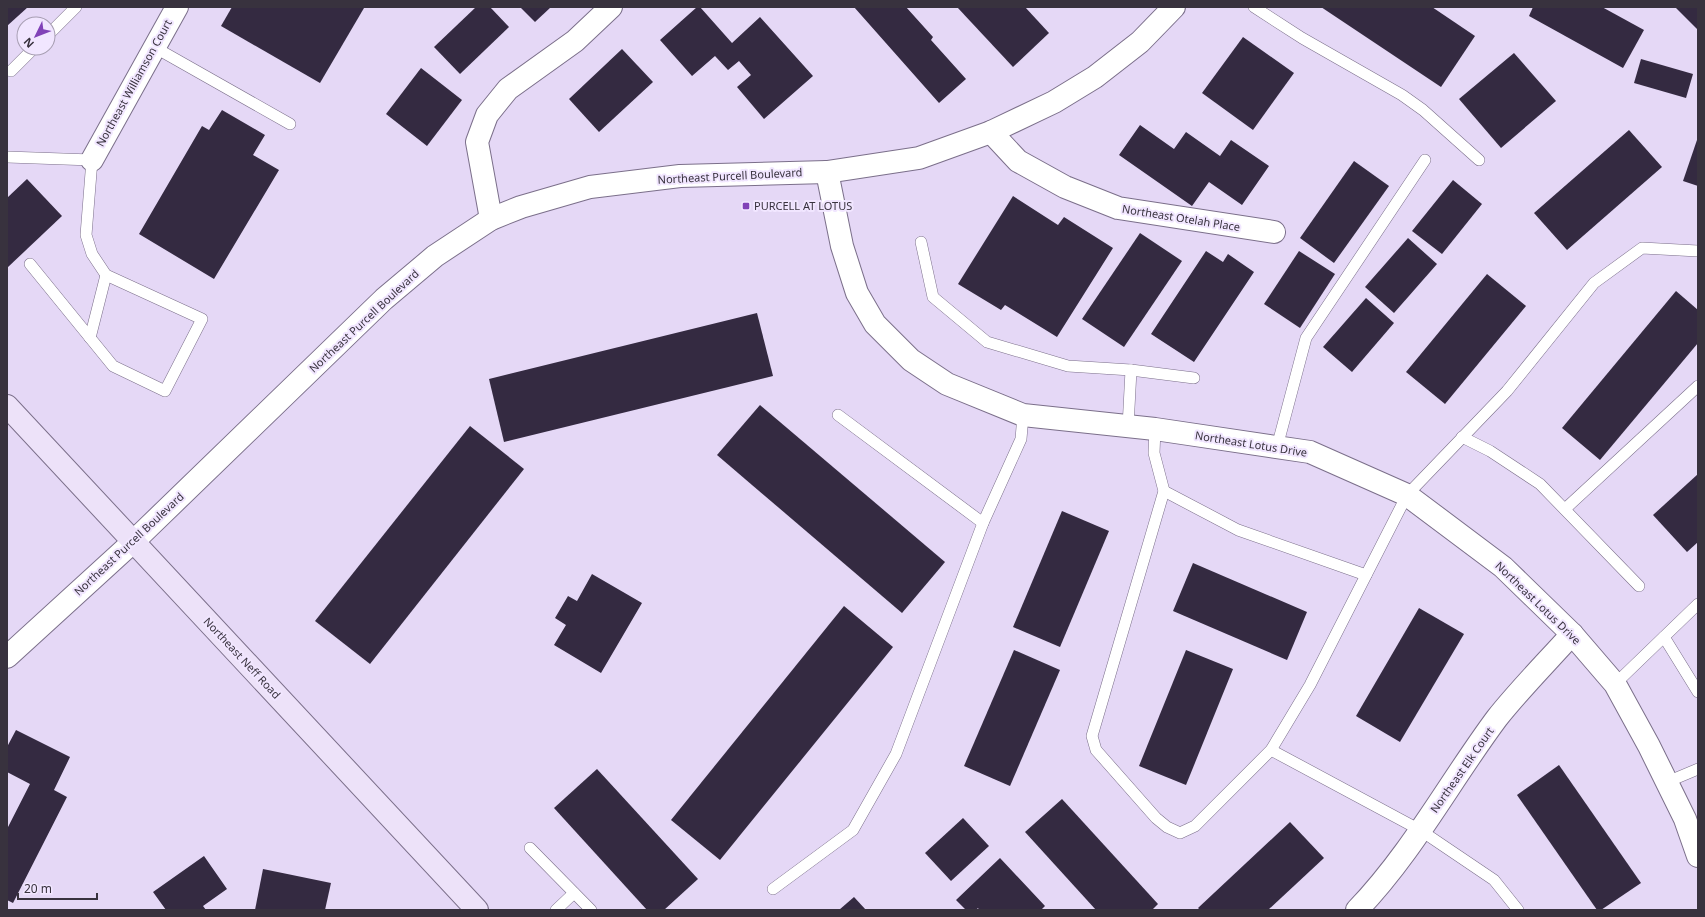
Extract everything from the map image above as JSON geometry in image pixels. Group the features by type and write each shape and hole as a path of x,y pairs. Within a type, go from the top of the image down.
{"main road":[{"name":"Northeast Neff Road","path":"7,406 477,910"}],"street":[{"name":"Northeast Williamson Court","path":"92,160 176,7"},
{"path":"491,220 477,142 487,115 508,90 575,41 611,7"},
{"name":"Northeast Purcell Boulevard","path":"7,657 134,541 384,299 436,256 491,220 521,207 590,186 680,176 827,172 919,158 991,132 1054,102 1095,77 1140,42 1174,7"},
{"name":"Northeast Otelah Place","path":"991,132 1018,161 1066,187 1118,208 1274,232"},
{"name":"Northeast Lotus Drive","path":"827,172 842,246 857,292 875,324 911,360 947,384 1023,415 1154,429 1310,452 1407,495 1503,567 1572,634 1615,684 1685,819 1698,856"},
{"name":"Northeast Elk Court","path":"1357,910 1374,893 1498,718 1572,634"}],"lane":[{"path":"56,27 76,7"},
{"path":"1254,7 1302,38 1407,99 1423,110 1479,160"},
{"path":"154,47 290,124"},
{"path":"11,70 26,56"},
{"path":"7,157 92,160 86,235 92,254 106,275 202,319 165,391 113,366 30,264"},
{"path":"1277,447 1306,338 1425,160"},
{"path":"921,242 933,297 987,342 1068,366 1131,370 1194,378"},
{"path":"1154,429 1154,453 1164,491 1092,736 1096,750 1156,818 1168,827 1180,833 1195,826 1271,750 1310,685 1407,495 1462,436 1507,391 1594,283 1642,248 1698,251"},
{"path":"90,338 106,275"},
{"path":"1128,427 1131,370"},
{"path":"1565,509 1698,386"},
{"path":"838,415 983,523"},
{"path":"773,889 853,830 896,754 983,523 1021,440 1023,415"},
{"path":"1462,436 1490,451 1540,484 1639,586"},
{"path":"1164,491 1238,530 1366,576"},
{"path":"1615,684 1698,604"},
{"path":"1664,637 1698,692"},
{"path":"1271,750 1420,830 1494,880 1518,910"},
{"path":"1666,782 1698,769"},
{"path":"530,848 591,910"},
{"path":"556,910 574,893"}],"building":[{"path":"7,7 28,7 18,16 16,16 16,18 7,26"},
{"path":"232,7 364,8 320,83 221,26"},
{"path":"476,7 490,7 509,27 460,74 434,47"},
{"path":"520,7 551,7 535,22"},
{"path":"697,7 700,7 732,43 760,17 813,76 764,119 737,87 751,75 739,61 728,70 715,56 692,76 660,40"},
{"path":"854,7 906,7 933,37 931,40 966,79 939,103"},
{"path":"957,7 1025,7 1049,33 1013,67"},
{"path":"1321,7 1432,7 1475,36 1441,87"},
{"path":"1533,7 1602,7 1644,30 1623,68 1529,16"},
{"path":"1675,7 1698,7 1698,30"},
{"path":"1243,37 1294,73 1253,130 1202,93"},
{"path":"622,49 653,82 599,132 569,99"},
{"path":"1514,53 1556,101 1501,148 1459,99"},
{"path":"1641,59 1693,74 1686,98 1634,83"},
{"path":"421,68 462,100 427,146 386,114"},
{"path":"222,110 265,135 253,155 279,170 214,279 139,234 202,126 209,130"},
{"path":"1140,125 1174,149 1186,132 1220,156 1231,140 1269,166 1242,205 1209,182 1192,206 1119,155"},
{"path":"1629,130 1662,167 1567,250 1534,213"},
{"path":"1698,137 1698,186 1683,181"},
{"path":"1354,161 1389,186 1334,263 1300,238"},
{"path":"27,179 62,216 7,268 7,198"},
{"path":"1453,180 1482,204 1442,254 1412,231"},
{"path":"1013,196 1058,225 1064,217 1113,248 1057,337 1005,305 1001,310 958,284"},
{"path":"1140,233 1182,261 1124,347 1082,319"},
{"path":"1408,238 1437,264 1394,313 1365,287"},
{"path":"1206,251 1223,262 1228,254 1254,272 1194,362 1151,334"},
{"path":"1299,251 1335,274 1300,328 1264,304"},
{"path":"1487,274 1526,306 1445,404 1406,372"},
{"path":"1676,291 1698,310 1698,343 1600,460 1562,428"},
{"path":"1366,298 1394,323 1352,372 1323,347"},
{"path":"757,313 773,376 504,442 489,379"},
{"path":"760,405 945,562 902,613 717,455"},
{"path":"470,426 524,469 370,664 315,621"},
{"path":"1698,474 1698,542 1687,552 1653,515"},
{"path":"1062,511 1109,531 1060,647 1013,627"},
{"path":"1193,563 1307,612 1287,660 1173,611"},
{"path":"592,574 642,603 601,673 554,645 566,625 555,618 568,596 577,601"},
{"path":"844,606 893,647 720,860 671,820"},
{"path":"1419,608 1464,634 1400,742 1356,716"},
{"path":"1014,650 1060,670 1010,786 964,766"},
{"path":"1186,650 1233,669 1186,785 1139,766"},
{"path":"16,730 70,757 54,790 67,797 13,903 7,900 7,829 30,784 7,772 7,747"},
{"path":"1559,765 1641,883 1601,910 1597,910 1517,795"},
{"path":"597,769 698,879 664,910 647,910 554,808"},
{"path":"1062,799 1158,904 1152,910 1096,910 1025,832"},
{"path":"963,818 989,846 951,881 925,853"},
{"path":"1290,822 1324,858 1268,910 1200,910 1198,908"},
{"path":"204,856 227,889 203,906 206,910 166,910 153,892"},
{"path":"1000,858 1045,906 1041,910 979,910 978,908 976,910 966,910 956,900"},
{"path":"263,869 331,883 325,910 255,910"},
{"path":"854,897 866,910 839,910"}],"place":[{"name":"PURCELL AT LOTUS","path":"746,206"}]}
